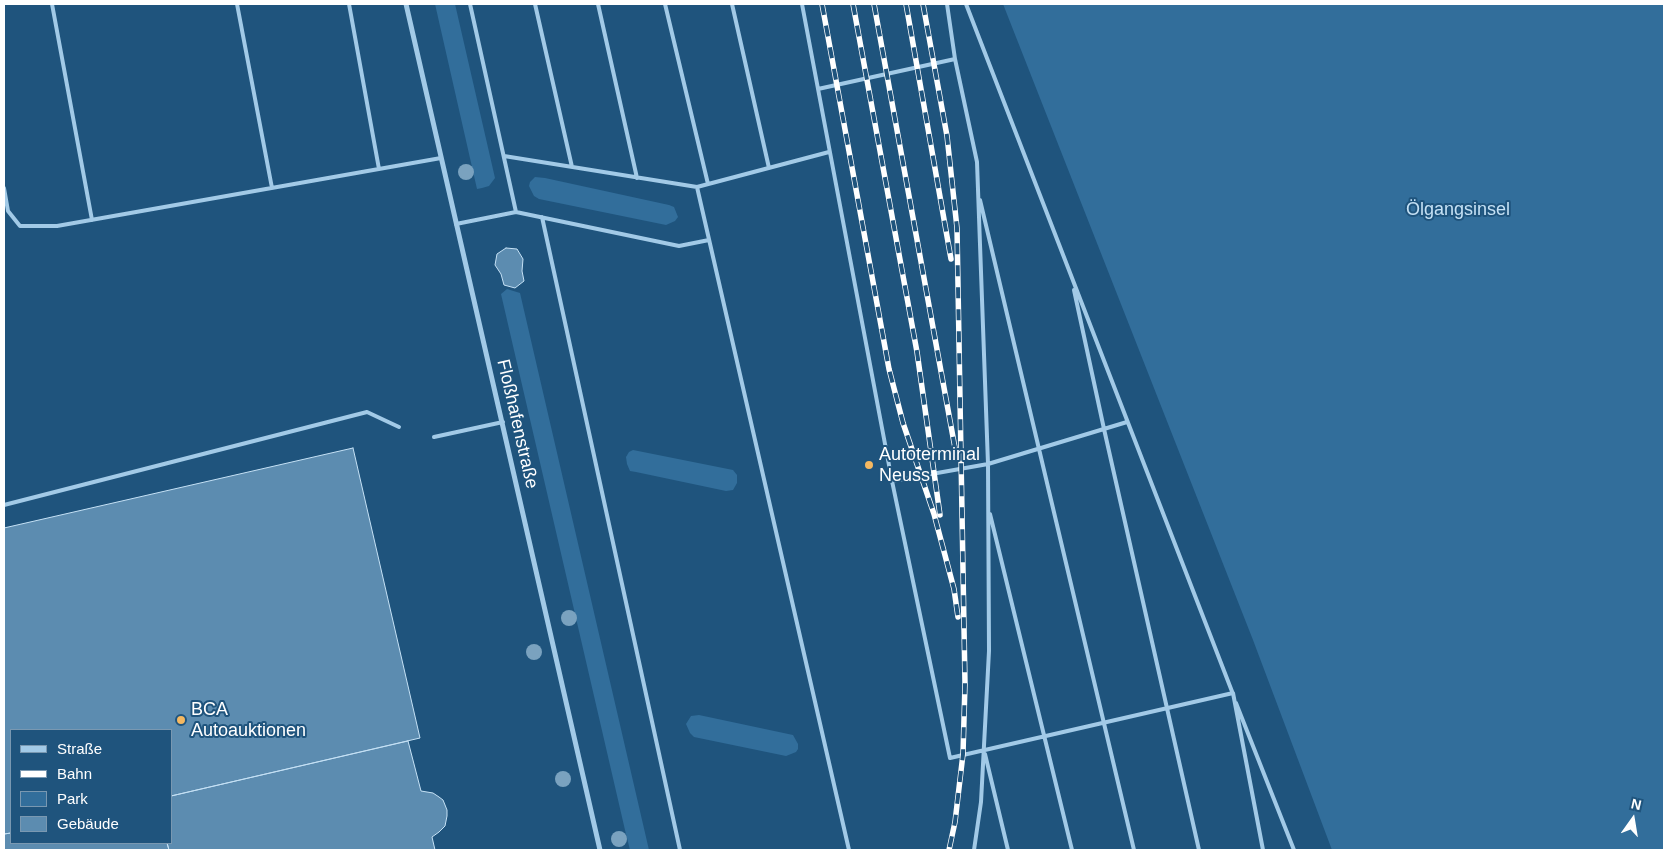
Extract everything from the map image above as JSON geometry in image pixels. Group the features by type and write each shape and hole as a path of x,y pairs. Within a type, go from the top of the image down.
{"street":[{"name":"Floßhafenstraße","path":"406,4 600,850"}],"lane":[{"path":"52,4 92,220"},
{"path":"238,4 272,188"},
{"path":"349,4 379,168"},
{"path":"470,4 516,212"},
{"path":"535,4 572,167"},
{"path":"598,4 637,178"},
{"path":"665,4 708,184"},
{"path":"732,4 769,168"},
{"path":"802,4 892,481 950,758 1233,693"},
{"path":"947,4 956,60 977,162 988,464 989,651 981,802 974,850"},
{"path":"966,4 1294,850"},
{"path":"818,89 956,60"},
{"path":"504,156 697,187 829,152"},
{"path":"4,188 8,212 20,226 57,226 441,158"},
{"path":"697,187 849,850"},
{"path":"978,191 1134,850"},
{"path":"456,224 516,212 679,246 709,240"},
{"path":"542,217 680,850"},
{"path":"1072,278 1104,430 1199,850"},
{"path":"4,505 367,412 399,428"},
{"path":"434,437 503,422"},
{"path":"892,481 988,464 1128,422"},
{"path":"988,507 1072,850"},
{"path":"1233,693 1263,850"},
{"path":"984,749 1008,850"}],"green space":[{"path":"435,4 455,4 495,178 489,186 482,188 477,189"},
{"name":"Ölgangsinsel","path":"1003,4 1664,4 1664,850 1332,850 1253,640"},
{"path":"535,177 669,205 674,207 678,217 675,221 666,225 539,199 534,196 529,186"},
{"path":"507,289 520,293 649,850 630,850 501,294"},
{"path":"633,450 733,470 737,475 737,483 733,490 726,491 630,471 626,457"},
{"path":"699,715 793,735 798,744 798,749 796,752 786,756 694,737 686,724 691,716"}],"building":[{"path":"506,248 517,249 523,259 522,271 524,281 515,288 504,285 501,274 495,265 497,254"},
{"path":"353,448 420,738 172,796 172,729 10,729 10,833 4,834 4,528"},
{"path":"408,741 421,791 433,793 443,800 447,816 445,826 432,837 435,850 169,850 167,844 172,844 172,796"},
{"path":"10,833 10,844 167,844 169,850 4,850 4,834"}],"railway":[{"path":"822,4 889,369 903,423 934,514 954,589 958,617"},
{"path":"853,4 917,352 940,515"},
{"path":"874,4 955,448"},
{"path":"906,4 951,259"},
{"path":"923,4 947,136 957,228 965,684 963,754 955,822 949,850"}],"place":[{"name":"Autoterminal Neuss","path":"869,465"},
{"name":"BCA Autoauktionen","path":"181,720"}]}
